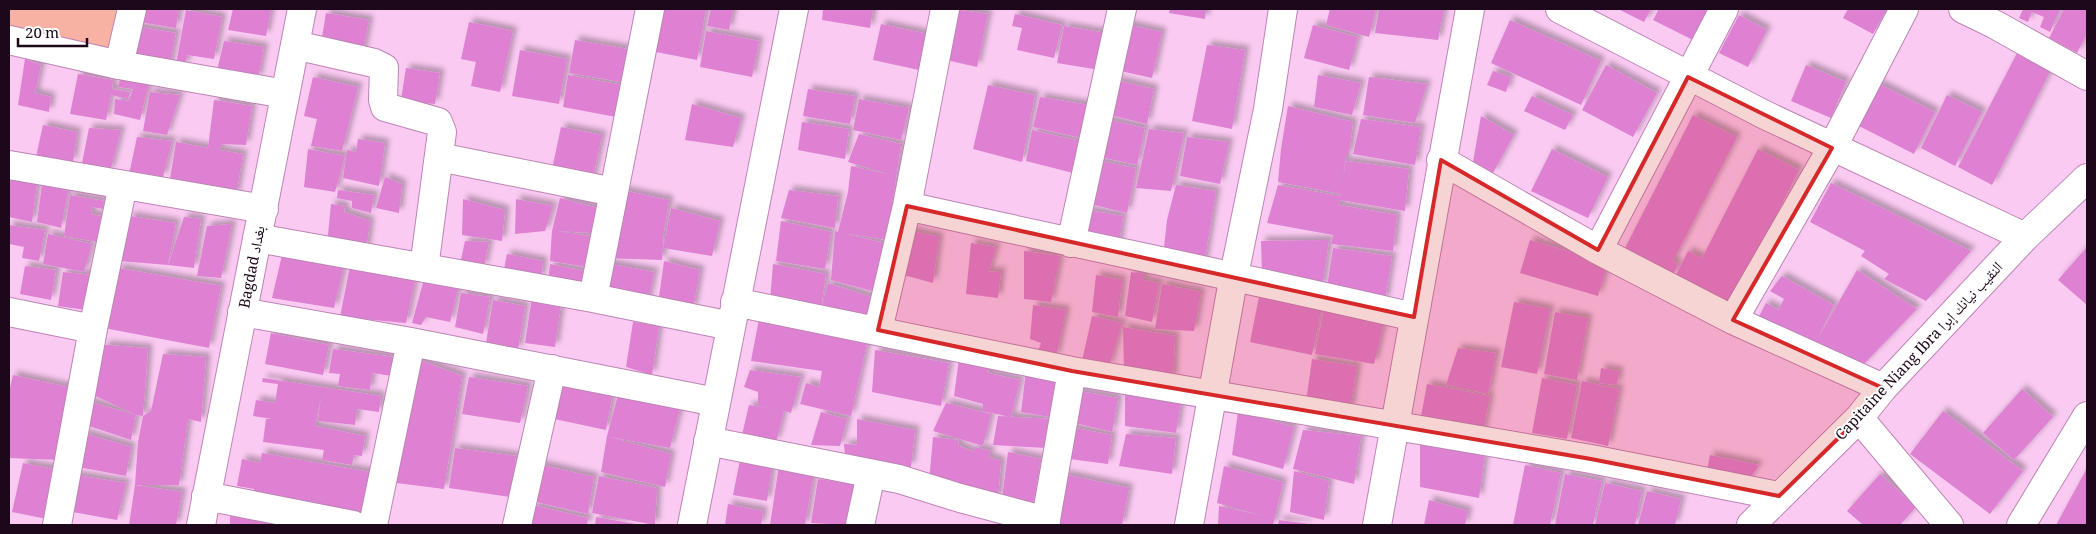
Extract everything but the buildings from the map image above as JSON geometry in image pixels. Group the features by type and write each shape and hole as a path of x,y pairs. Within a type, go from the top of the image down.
{"street":[{"path":"119,65 132,9"},
{"name":"Bagdad بغداد","path":"201,525 302,9"},
{"path":"593,298 650,9"},
{"path":"692,525 794,9"},
{"path":"878,330 907,206 945,9"},
{"path":"1071,243 1122,9"},
{"path":"1188,525 1234,275 1268,109 1283,9"},
{"path":"1377,525 1441,160 1470,9"},
{"path":"1560,9 1688,77 1832,148 2024,237"},
{"path":"1598,250 1724,9"},
{"path":"1733,320 1832,148 1904,9"},
{"path":"1963,9 1998,16 2087,76"},
{"path":"9,40 119,65 285,94"},
{"path":"295,44 374,63 384,68 383,100 385,107 438,122 442,132 424,268"},
{"path":"439,156 614,192"},
{"path":"1441,160 1598,250 1733,320 1883,388"},
{"path":"9,165 264,208"},
{"name":"Capitaine Niang Ibra النقيب نيانك إبرا","path":"1751,525 1859,418 1883,388 2024,237 2087,178"},
{"path":"57,525 93,329 123,185"},
{"path":"907,206 1071,243 1234,275 1414,317"},
{"path":"257,238 593,298 878,330 1072,371 1212,393 1591,459 1779,496"},
{"path":"9,312 93,329"},
{"path":"242,312 411,342 716,402"},
{"path":"373,525 411,342"},
{"path":"517,525 552,370"},
{"path":"708,441 899,479 1046,523 1072,371"},
{"path":"2021,525 2087,416"},
{"path":"1859,418 1949,525"},
{"path":"860,525 871,474"},
{"path":"206,496 353,525"}],"highlighted area":[{"path":"1688,77 1832,148 1733,320 1883,388 1859,418 1779,496 1591,459 1072,371 878,330 907,206 1414,317 1441,160 1598,250"}],"shaded area":[{"path":"9,9 122,9 114,54 9,32"}]}
